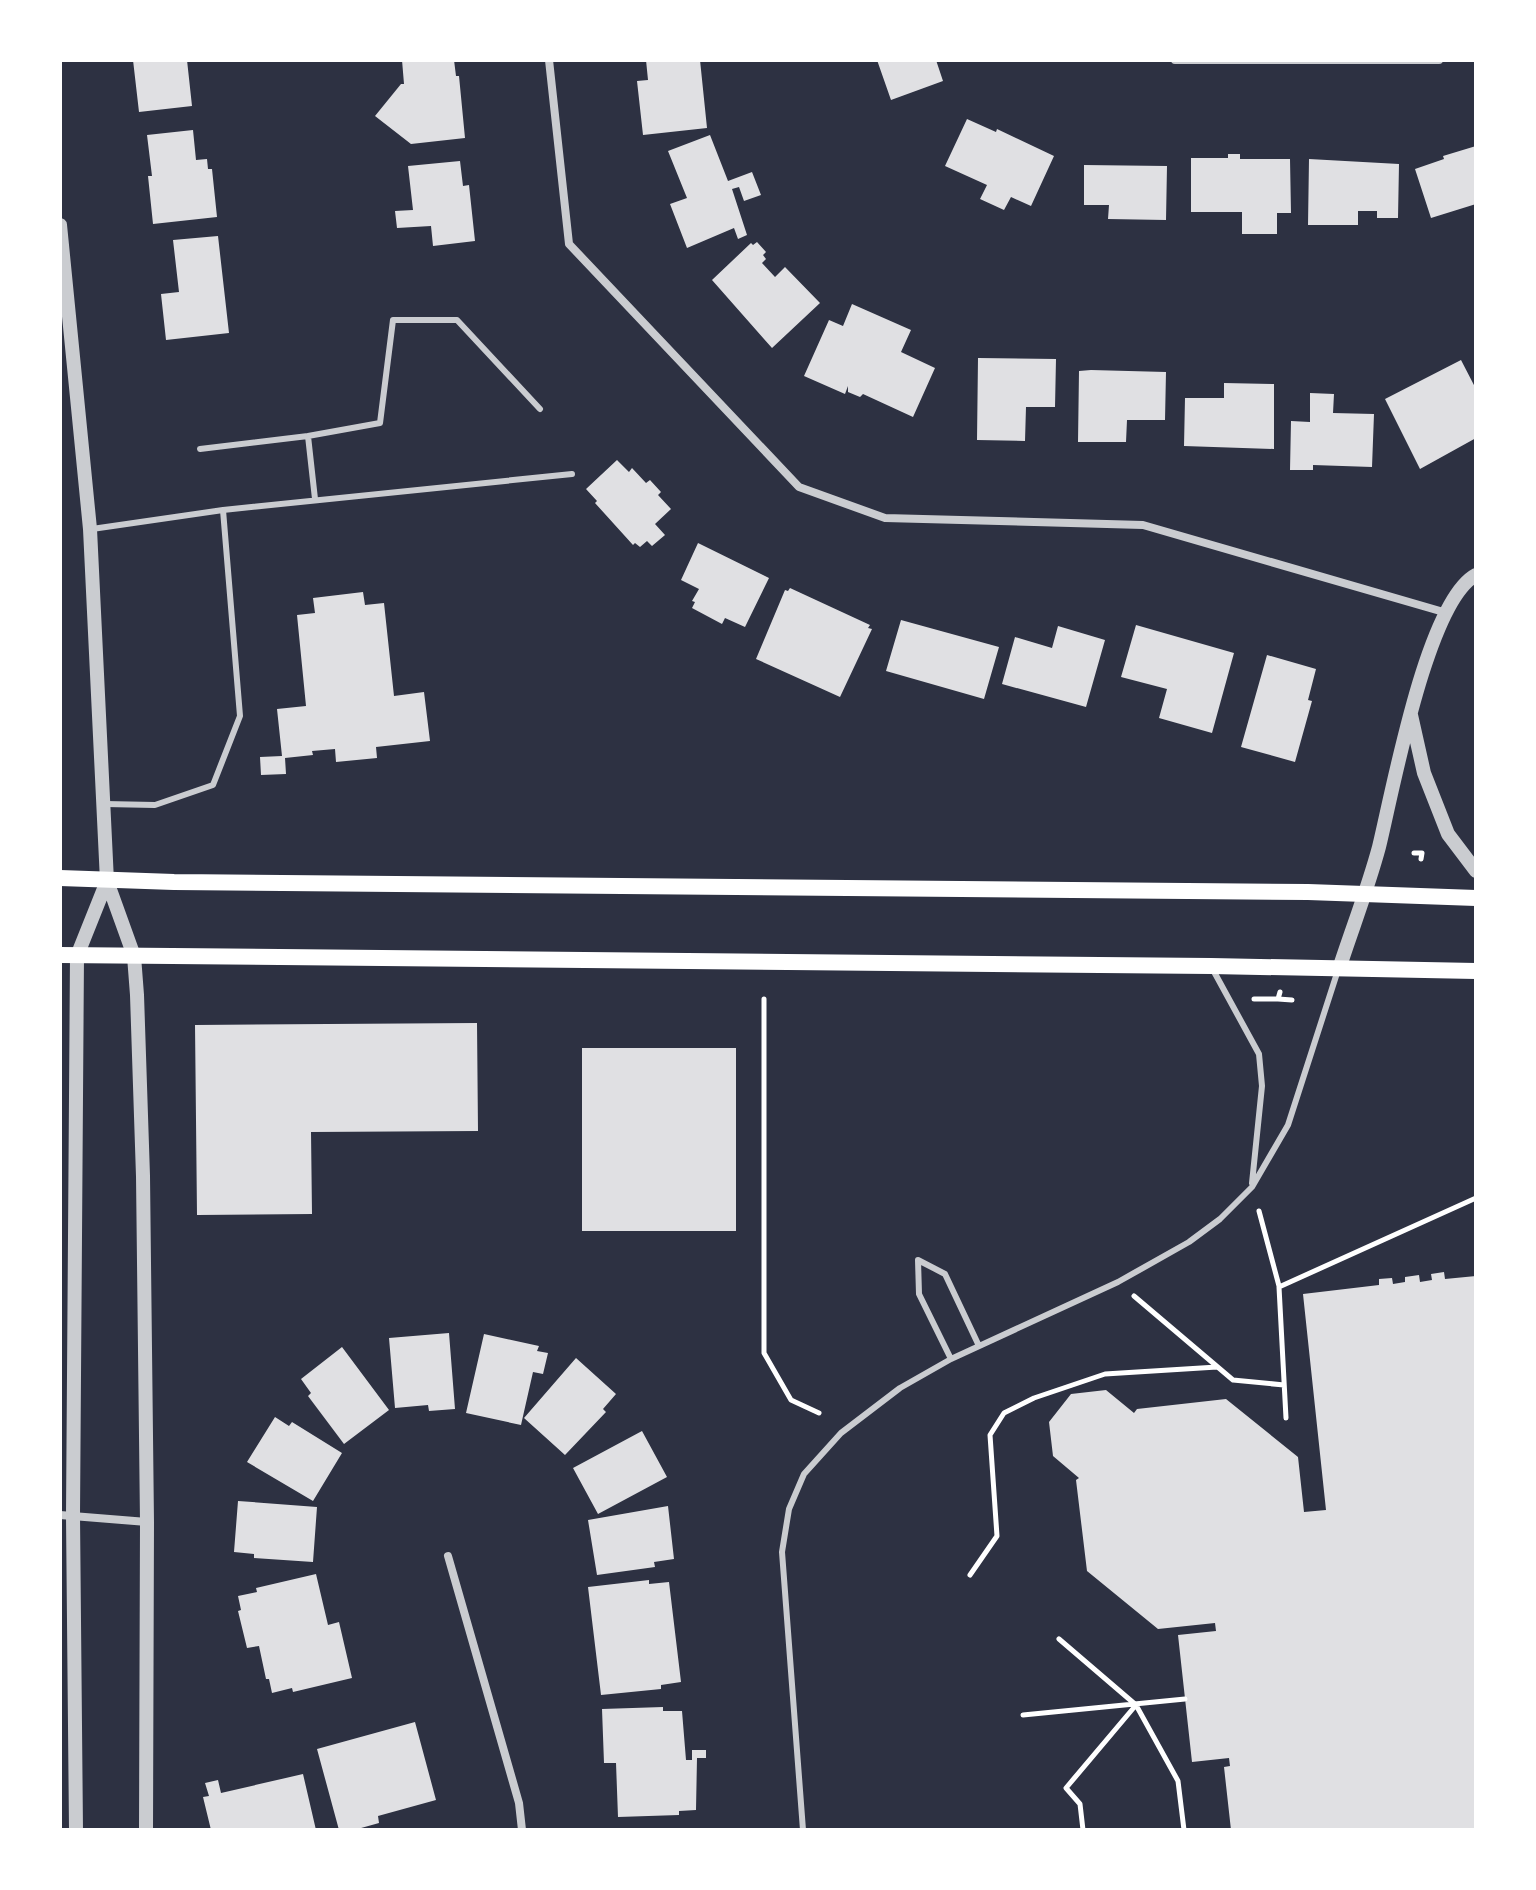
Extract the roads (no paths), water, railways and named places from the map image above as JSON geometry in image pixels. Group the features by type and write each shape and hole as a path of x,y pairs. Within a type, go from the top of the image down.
{"main road":[{"path":"60,878 107,881 1364,893 1476,898"},
{"path":"68,956 1476,971"}],"street":[{"path":"549,60 569,244 799,487 885,518 1143,525 1447,613"},
{"path":"1175,60 1439,60"},
{"path":"60,225 90,529 107,881 134,956 143,1176 147,1522 146,1830"},
{"path":"1339,969 1378,849 1410,711 1429,655 1457,592 1476,575"},
{"path":"1410,711 1424,773 1448,834 1476,871"},
{"path":"76,1830 67,1516 68,956 107,881"},
{"path":"67,1516 147,1522"},
{"path":"448,1556 519,1803 522,1830"}],"lane":[{"path":"200,449 308,436 380,423 393,320 457,320 540,409"},
{"path":"308,436 315,499"},
{"path":"90,529 315,499 572,474"},
{"path":"105,804 155,805 213,785 240,716 223,510"},
{"path":"1211,966 1259,1054 1262,1086 1252,1187"},
{"path":"803,1830 782,1552 789,1509 804,1474 834,1439 900,1388 951,1359 1118,1282 1189,1242 1220,1219 1252,1187 1288,1125 1339,969"},
{"path":"951,1359 919,1294 918,1260 945,1274 979,1346"}]}
